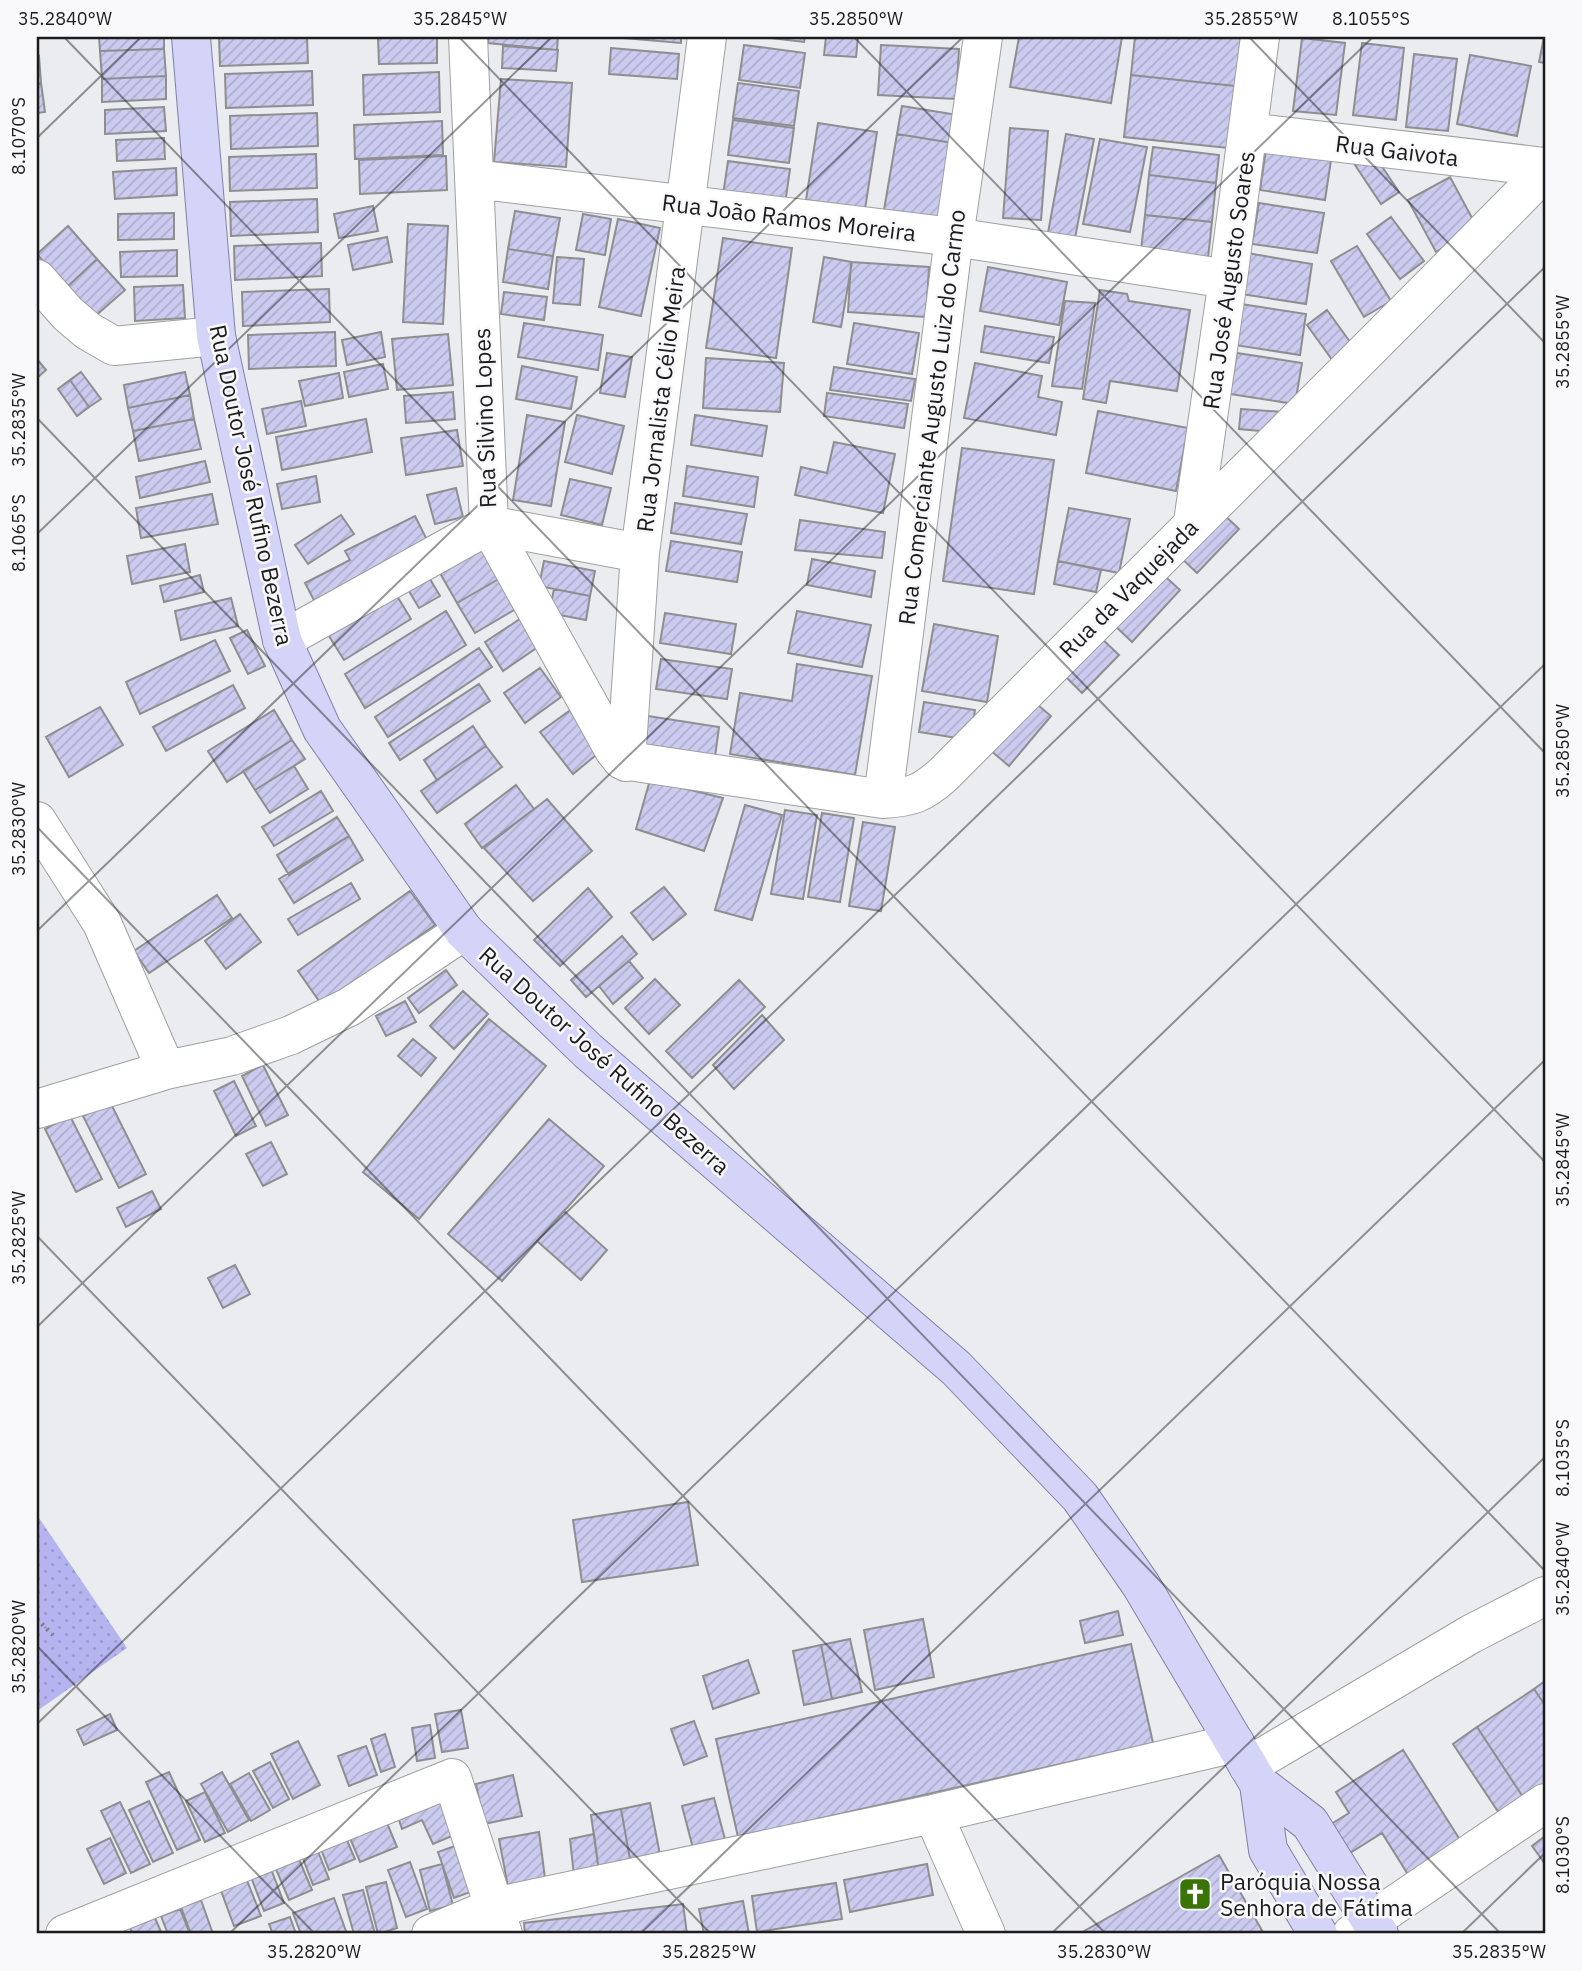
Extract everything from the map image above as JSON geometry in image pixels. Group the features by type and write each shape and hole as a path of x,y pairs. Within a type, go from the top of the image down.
{"main road":[{"name":"Rua Doutor José Rufino Bezerra","path":"191,37 216,336 282,640 323,730 464,931 588,1051 956,1368 1080,1497 1141,1585 1247,1764 1310,1823 1368,1930"},
{"name":"Rua Doutor José Rufino Bezerra","path":"1247,1764 1268,1850 1318,1934"}],"street":[{"name":"Rua Silvino Lopes","path":"468,37 489,525 614,750 626,762"},
{"name":"Rua Jornalista Célio Meira","path":"626,762 640,553 707,37"},
{"name":"Rua Comerciante Augusto Luiz do Carmo","path":"883,799 954,237 983,37"},
{"name":"Rua José Augusto Soares","path":"1193,522 1259,37"},
{"name":"Rua Gaivota","path":"1248,132 1545,169"},
{"name":"Rua da Vaquejada","path":"626,762 883,799 910,797 928,789 1193,522 1331,389 1545,169"},
{"name":"Rua João Ramos Moreira","path":"474,179 954,237 1228,279"},
{"path":"37,279 68,314 88,331 114,346 216,336"},
{"path":"282,640 489,525 640,553"},
{"path":"37,821 102,923 166,1070"},
{"path":"37,1109 166,1070 232,1056 291,1035 349,1007 464,931"},
{"path":"431,1934 498,1921 933,1814 1247,1764 1471,1634 1545,1596"},
{"path":"65,1934 452,1778 498,1921"},
{"path":"1368,1930 1545,1803"},
{"path":"933,1814 986,1934"}],"path":[{"path":"37,1619 53,1635"}],"shaded area":[{"path":"37,1515 127,1648 37,1711"}],"building":[{"path":"99,37 164,37 164,49 100,51"},
{"path":"219,37 307,37 308,63 220,66"},
{"path":"378,37 437,37 437,63 379,64"},
{"path":"489,37 558,37 557,50 488,43"},
{"path":"611,37 681,37 681,43"},
{"path":"761,37 805,37 804,42"},
{"path":"826,37 858,37 856,57 824,55"},
{"path":"1019,37 1122,37 1111,103 1010,87"},
{"path":"1135,37 1241,37 1235,86 1131,75"},
{"path":"1545,37 1545,63 1539,62"},
{"path":"1302,38 1345,43 1336,115 1293,111"},
{"path":"1362,43 1404,48 1396,120 1353,115"},
{"path":"744,45 805,53 800,88 739,80"},
{"path":"881,45 959,49 956,99 878,95"},
{"path":"503,46 558,50 556,71 502,68"},
{"path":"611,48 679,54 677,79 609,74"},
{"path":"164,49 166,76 102,79 100,51"},
{"path":"1414,54 1457,59 1448,131 1406,127"},
{"path":"1470,55 1531,66 1517,136 1457,124"},
{"path":"39,56 41,83 37,84 37,57"},
{"path":"312,71 313,105 226,108 225,74"},
{"path":"439,72 440,112 364,115 363,75"},
{"path":"1131,75 1235,86 1228,148 1124,137"},
{"path":"166,76 166,99 102,102 102,79"},
{"path":"501,79 572,83 566,167 494,162"},
{"path":"41,83 45,112 37,113 37,84"},
{"path":"738,83 799,91 794,126 733,118"},
{"path":"902,106 958,115 953,143 897,134"},
{"path":"164,107 166,131 105,134 105,110"},
{"path":"317,113 318,146 231,149 230,116"},
{"path":"733,120 794,128 789,163 728,155"},
{"path":"442,121 443,155 355,159 354,125"},
{"path":"818,123 877,132 865,209 806,200"},
{"path":"1010,128 1048,131 1041,220 1003,218"},
{"path":"897,134 953,143 941,219 884,210"},
{"path":"1066,134 1094,139 1075,238 1048,233"},
{"path":"164,138 165,159 117,161 116,140"},
{"path":"1100,139 1147,147 1130,232 1083,224"},
{"path":"1153,147 1219,155 1216,183 1149,175"},
{"path":"1266,150 1331,160 1325,200 1260,190"},
{"path":"1373,153 1399,192 1381,204 1355,165"},
{"path":"316,154 317,188 230,191 229,157"},
{"path":"446,156 447,190 360,194 359,160"},
{"path":"728,161 790,169 785,204 723,195"},
{"path":"176,168 177,195 115,199 113,172"},
{"path":"1149,175 1216,183 1212,222 1145,215"},
{"path":"1450,177 1478,229 1436,252 1408,200"},
{"path":"317,199 318,232 231,236 230,202"},
{"path":"1259,203 1324,213 1317,253 1252,244"},
{"path":"373,206 378,231 339,238 334,214"},
{"path":"515,211 560,218 553,256 508,249"},
{"path":"174,213 174,239 118,240 118,214"},
{"path":"583,214 611,219 605,255 576,250"},
{"path":"1145,215 1212,222 1208,258 1141,250"},
{"path":"1391,217 1424,261 1400,279 1367,234"},
{"path":"618,219 660,228 641,316 599,307"},
{"path":"408,224 448,226 443,324 403,322"},
{"path":"68,226 97,259 66,288 37,254"},
{"path":"387,237 392,262 353,270 348,245"},
{"path":"723,238 792,248 776,358 706,348"},
{"path":"321,243 322,276 235,280 234,246"},
{"path":"1357,246 1391,301 1364,317 1331,261"},
{"path":"508,249 553,256 548,289 503,282"},
{"path":"177,250 177,276 121,277 120,252"},
{"path":"1247,253 1312,264 1306,304 1241,294"},
{"path":"557,257 584,259 580,305 553,303"},
{"path":"824,257 852,262 841,327 813,322"},
{"path":"97,259 125,290 93,318 66,288"},
{"path":"851,262 929,267 926,317 848,312"},
{"path":"988,267 1067,282 1059,325 980,311"},
{"path":"183,285 185,318 135,321 134,287"},
{"path":"329,289 330,322 243,326 242,292"},
{"path":"1100,290 1127,294 1129,301 1190,310 1177,391 1110,381 1106,403 1083,399"},
{"path":"504,292 547,297 544,320 501,314"},
{"path":"1065,301 1095,303 1082,389 1052,386"},
{"path":"1241,304 1306,314 1300,355 1235,345"},
{"path":"1327,310 1353,346 1333,361 1307,325"},
{"path":"524,323 603,335 598,370 518,357"},
{"path":"854,323 919,333 912,374 847,364"},
{"path":"985,326 1054,337 1049,363 981,352"},
{"path":"335,332 336,366 249,369 248,335"},
{"path":"381,332 385,357 347,365 342,340"},
{"path":"448,334 453,385 397,390 392,339"},
{"path":"607,353 632,357 625,397 600,393"},
{"path":"1237,353 1302,363 1295,404 1230,394"},
{"path":"706,358 784,363 780,412 703,408"},
{"path":"37,359 46,370 37,378"},
{"path":"975,363 1042,376 1038,397 1062,402 1056,435 964,418"},
{"path":"383,364 388,389 349,397 344,372"},
{"path":"522,366 577,377 571,409 516,399"},
{"path":"834,367 915,379 911,401 830,390"},
{"path":"81,372 101,399 89,407 70,380"},
{"path":"185,372 190,395 128,408 124,385"},
{"path":"339,373 343,398 305,406 299,381"},
{"path":"70,380 89,407 77,416 58,389"},
{"path":"453,392 455,419 406,423 404,396"},
{"path":"827,393 908,404 904,428 824,416"},
{"path":"190,395 194,419 133,431 128,408"},
{"path":"301,401 306,426 267,434 262,409"},
{"path":"1241,409 1283,412 1282,433 1239,429"},
{"path":"1098,411 1188,428 1176,491 1086,473"},
{"path":"527,415 565,422 551,506 513,500"},
{"path":"577,415 624,426 612,474 565,462"},
{"path":"695,415 767,426 762,456 691,445"},
{"path":"194,419 201,449 139,461 133,431"},
{"path":"366,419 372,452 282,470 276,437"},
{"path":"457,430 463,466 406,475 401,438"},
{"path":"834,442 895,454 883,513 795,495 801,467 827,473"},
{"path":"962,448 1054,460 1034,594 943,581"},
{"path":"205,461 210,482 140,498 136,477"},
{"path":"687,466 758,477 754,507 683,496"},
{"path":"316,476 320,502 282,509 277,484"},
{"path":"570,479 611,488 602,525 561,515"},
{"path":"456,488 463,517 435,524 427,495"},
{"path":"212,494 218,524 141,538 136,508"},
{"path":"675,503 747,514 741,544 671,533"},
{"path":"1069,508 1130,519 1119,573 1058,561"},
{"path":"1218,509 1239,529 1197,573 1177,554"},
{"path":"341,515 354,534 308,564 295,545"},
{"path":"415,516 432,550 318,608 305,583 350,560 345,551"},
{"path":"800,520 885,532 882,558 795,550"},
{"path":"671,541 742,552 737,582 666,571"},
{"path":"185,544 190,572 132,584 127,556"},
{"path":"486,546 504,576 457,603 440,573"},
{"path":"812,559 875,571 871,597 807,585"},
{"path":"544,561 595,571 590,596 539,586"},
{"path":"1058,561 1101,570 1096,592 1054,584"},
{"path":"1157,569 1180,590 1132,642 1109,620"},
{"path":"427,574 440,596 419,608 406,586"},
{"path":"200,575 204,592 164,602 160,586"},
{"path":"504,576 521,606 475,633 457,603"},
{"path":"554,589 590,596 586,620 549,613"},
{"path":"394,591 411,619 344,660 327,633"},
{"path":"231,598 238,626 181,640 175,611"},
{"path":"446,611 466,645 365,708 345,674"},
{"path":"797,611 871,625 862,667 788,653"},
{"path":"665,613 736,624 731,654 660,643"},
{"path":"520,619 538,647 503,671 485,642"},
{"path":"934,624 998,636 987,702 922,691"},
{"path":"247,630 265,666 248,674 230,638"},
{"path":"1098,635 1119,655 1082,693 1062,673"},
{"path":"215,640 230,671 140,714 126,682"},
{"path":"479,648 492,667 388,737 375,717"},
{"path":"661,659 732,669 727,699 656,689"},
{"path":"797,664 872,676 855,775 730,754 740,693 792,701"},
{"path":"540,668 561,697 525,723 504,693"},
{"path":"479,684 490,701 400,760 389,743"},
{"path":"233,685 245,708 166,751 153,727"},
{"path":"1032,700 1051,716 1009,766 990,750"},
{"path":"924,702 975,710 970,740 919,732"},
{"path":"100,707 123,745 69,777 46,737"},
{"path":"572,709 601,751 573,774 540,732"},
{"path":"274,710 292,740 227,782 208,751"},
{"path":"648,716 719,727 715,757 644,746"},
{"path":"473,726 486,746 437,780 424,760"},
{"path":"292,740 305,759 255,790 243,771"},
{"path":"486,746 502,767 437,813 421,791"},
{"path":"294,766 308,789 270,813 255,790"},
{"path":"650,780 723,798 704,851 636,829"},
{"path":"516,785 534,809 482,848 465,824"},
{"path":"321,791 333,811 274,846 262,827"},
{"path":"547,799 592,851 533,901 484,848"},
{"path":"745,805 782,815 752,920 715,910"},
{"path":"785,810 817,815 803,899 771,894"},
{"path":"822,813 854,818 840,902 808,897"},
{"path":"337,817 349,836 289,875 277,855"},
{"path":"863,822 895,827 881,911 849,906"},
{"path":"349,836 363,860 294,903 279,879"},
{"path":"351,883 360,899 298,935 288,919"},
{"path":"664,887 686,914 653,940 631,913"},
{"path":"588,888 612,917 560,966 534,940"},
{"path":"410,891 435,925 322,1005 298,971"},
{"path":"217,895 232,918 149,973 134,951"},
{"path":"240,914 261,942 226,969 205,941"},
{"path":"622,936 637,954 586,997 571,980"},
{"path":"629,961 643,978 613,1004 599,986"},
{"path":"446,970 457,985 419,1013 408,998"},
{"path":"655,979 680,1005 649,1034 625,1008"},
{"path":"739,980 765,1007 692,1078 666,1051"},
{"path":"463,991 488,1014 454,1049 430,1026"},
{"path":"405,1001 416,1022 386,1036 376,1016"},
{"path":"762,1015 784,1040 734,1089 713,1065"},
{"path":"489,1019 546,1066 419,1219 363,1172"},
{"path":"413,1039 436,1058 421,1076 398,1056"},
{"path":"263,1065 288,1115 266,1126 242,1076"},
{"path":"234,1081 256,1126 236,1136 214,1091"},
{"path":"110,1102 146,1174 119,1188 83,1116"},
{"path":"70,1116 102,1179 76,1192 45,1129"},
{"path":"549,1119 604,1166 502,1281 448,1234"},
{"path":"271,1142 287,1174 263,1186 246,1154"},
{"path":"152,1191 161,1209 126,1227 117,1208"},
{"path":"564,1211 607,1250 581,1280 537,1241"},
{"path":"235,1265 250,1294 223,1308 208,1278"},
{"path":"688,1502 698,1565 582,1582 573,1520"},
{"path":"1118,1611 1123,1635 1085,1643 1080,1621"},
{"path":"923,1619 934,1677 875,1690 864,1630"},
{"path":"850,1639 862,1692 832,1699 821,1645"},
{"path":"1131,1644 1153,1743 738,1837 716,1739"},
{"path":"821,1645 832,1699 804,1705 793,1651"},
{"path":"748,1660 759,1693 713,1709 703,1676"},
{"path":"1545,1681 1545,1705 1534,1689"},
{"path":"1534,1689 1545,1705 1545,1786 1525,1800 1477,1727"},
{"path":"461,1710 468,1748 442,1752 435,1714"},
{"path":"110,1714 117,1730 84,1745 77,1730"},
{"path":"694,1721 707,1756 684,1765 671,1729"},
{"path":"430,1725 435,1758 417,1761 412,1728"},
{"path":"1477,1727 1525,1800 1501,1816 1453,1744"},
{"path":"385,1734 395,1767 381,1772 371,1739"},
{"path":"298,1741 320,1785 293,1799 271,1754"},
{"path":"366,1746 377,1775 349,1786 338,1756"},
{"path":"1403,1750 1462,1843 1409,1876 1382,1833 1347,1855 1328,1826 1349,1813 1336,1792"},
{"path":"270,1762 289,1799 273,1808 253,1771"},
{"path":"169,1772 200,1840 177,1850 146,1782"},
{"path":"222,1772 249,1820 228,1832 201,1784"},
{"path":"249,1773 270,1810 251,1821 230,1784"},
{"path":"513,1775 522,1816 484,1824 476,1784"},
{"path":"205,1792 225,1833 205,1842 186,1801"},
{"path":"714,1798 726,1843 694,1852 682,1806"},
{"path":"444,1799 459,1833 433,1844 422,1820 402,1829 399,1820"},
{"path":"149,1801 173,1853 153,1862 129,1810"},
{"path":"120,1802 150,1864 131,1873 101,1811"},
{"path":"650,1803 661,1860 631,1865 621,1809"},
{"path":"621,1809 631,1865 599,1872 591,1815"},
{"path":"387,1823 397,1847 360,1862 350,1838"},
{"path":"539,1832 545,1878 508,1887 499,1839"},
{"path":"594,1834 599,1872 574,1876 570,1839"},
{"path":"1545,1836 1545,1864 1532,1846"},
{"path":"110,1838 126,1873 104,1884 87,1849"},
{"path":"346,1838 355,1859 329,1870 321,1849"},
{"path":"460,1844 476,1890 454,1898 438,1852"},
{"path":"317,1849 329,1879 313,1885 302,1856"},
{"name":"Paróquia Nossa Senhora de Fátima","path":"1219,1855 1264,1934 1079,1934"},
{"path":"298,1857 312,1890 289,1900 275,1867"},
{"path":"410,1862 427,1909 406,1917 388,1870"},
{"path":"442,1864 453,1905 430,1911 420,1870"},
{"path":"927,1864 933,1895 850,1912 844,1880"},
{"path":"271,1869 284,1903 264,1911 251,1877"},
{"path":"246,1878 261,1916 234,1926 220,1888"},
{"path":"386,1882 397,1928 378,1934 366,1887"},
{"path":"836,1883 842,1919 757,1932 752,1896"},
{"path":"363,1890 375,1934 354,1934 343,1895"},
{"path":"334,1898 347,1934 301,1934 293,1913"},
{"path":"201,1900 213,1934 191,1934 181,1907"},
{"path":"743,1901 749,1934 704,1934 699,1909"},
{"path":"683,1904 687,1934 525,1934 524,1923"},
{"path":"180,1909 190,1934 168,1934 161,1916"},
{"path":"290,1917 296,1934 273,1934 269,1924"},
{"path":"155,1918 162,1934 133,1934 130,1928"}],"place":[{"name":"Paróquia Nossa Senhora de Fátima","path":"1195,1894"}]}
